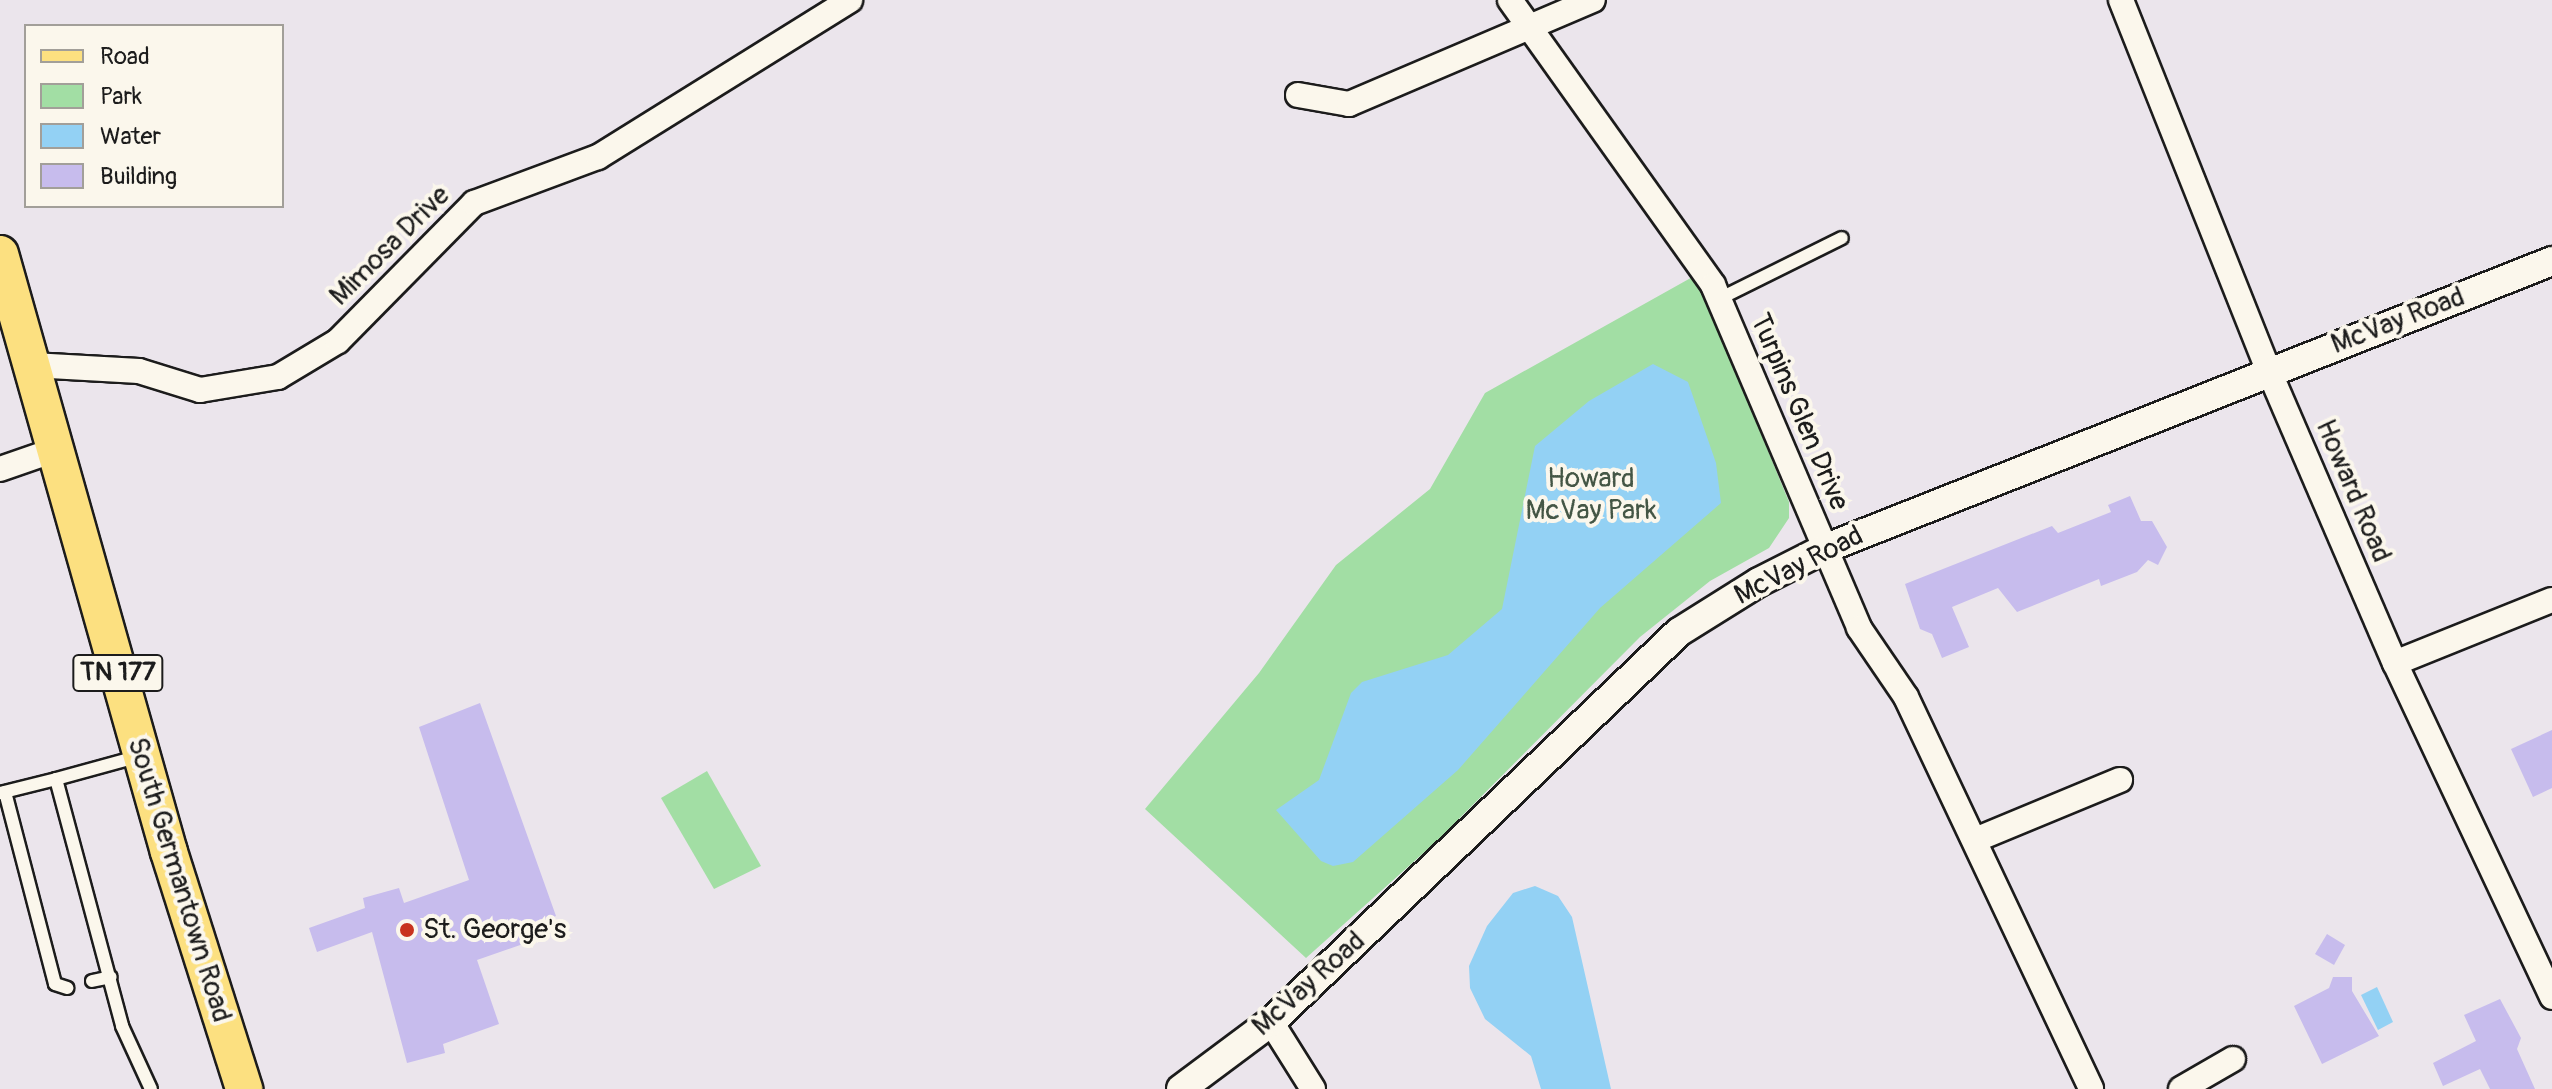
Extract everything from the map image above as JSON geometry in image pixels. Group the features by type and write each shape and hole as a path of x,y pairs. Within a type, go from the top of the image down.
{"main road":[{"name":"South Germantown Road","path":"0,254 142,755 244,1089"}],"street":[{"name":"Mimosa Drive","path":"32,365 139,371 200,390 278,377 338,341 474,203 598,157 850,0"},
{"name":"Turpins Glen Drive","path":"1510,0 1668,216 1719,299 1859,628 1906,697 2091,1089"},
{"path":"1298,95 1349,104 1530,31 1593,0"},
{"name":"Howard Road","path":"2121,0 2269,371 2395,663 2552,997"},
{"name":"McVay Road","path":"1181,1089 1271,1022 1679,632 1824,549 2552,261"},
{"path":"0,469 55,450"},
{"path":"2395,663 2552,600"},
{"path":"1975,840 2120,780"},
{"path":"1271,1022 1313,1089"},
{"path":"2181,1089 2233,1059"}],"lane":[{"path":"1719,299 1842,238"},
{"path":"67,988 55,984 2,793 142,755"},
{"path":"56,779 122,1026 151,1089"},
{"path":"92,981 111,977"}],"green space":[{"name":"Howard McVay Park","path":"1696,275 1789,502 1789,518 1769,548 1710,581 1640,637 1438,840 1306,958 1145,809 1259,673 1336,565 1430,489 1485,393"},
{"path":"707,771 761,866 714,889 661,798"}],"water":[{"path":"1653,364 1688,382 1716,463 1721,503 1600,608 1458,770 1353,862 1333,866 1321,861 1276,810 1319,780 1351,693 1362,682 1448,655 1502,609 1535,446 1589,401"},
{"path":"1535,886 1558,896 1572,917 1611,1089 1541,1089 1531,1056 1485,1019 1470,988 1469,966 1487,926 1513,893"},
{"path":"2377,987 2393,1022 2378,1030 2361,995"}],"building":[{"path":"2130,496 2141,521 2152,521 2167,547 2158,565 2148,560 2137,572 2101,586 2099,579 2017,612 1998,588 1952,607 1969,647 1942,658 1932,634 1920,629 1905,584 2052,526 2058,533 2111,512 2108,505"},
{"path":"480,703 556,916 544,921 549,935 477,960 499,1024 443,1044 445,1053 407,1063 372,932 317,952 309,928 365,908 363,898 399,888 404,903 469,880 419,727"},
{"path":"2552,730 2552,788 2533,797 2511,749"},
{"path":"2327,934 2345,945 2334,965 2315,954"},
{"path":"2333,977 2352,977 2352,991 2379,1036 2322,1064 2294,1006 2329,988"},
{"path":"2500,999 2521,1038 2517,1049 2535,1089 2490,1089 2480,1069 2443,1086 2433,1063 2476,1041 2464,1015"}],"place":[{"name":"St. George's","path":"407,930"}]}
